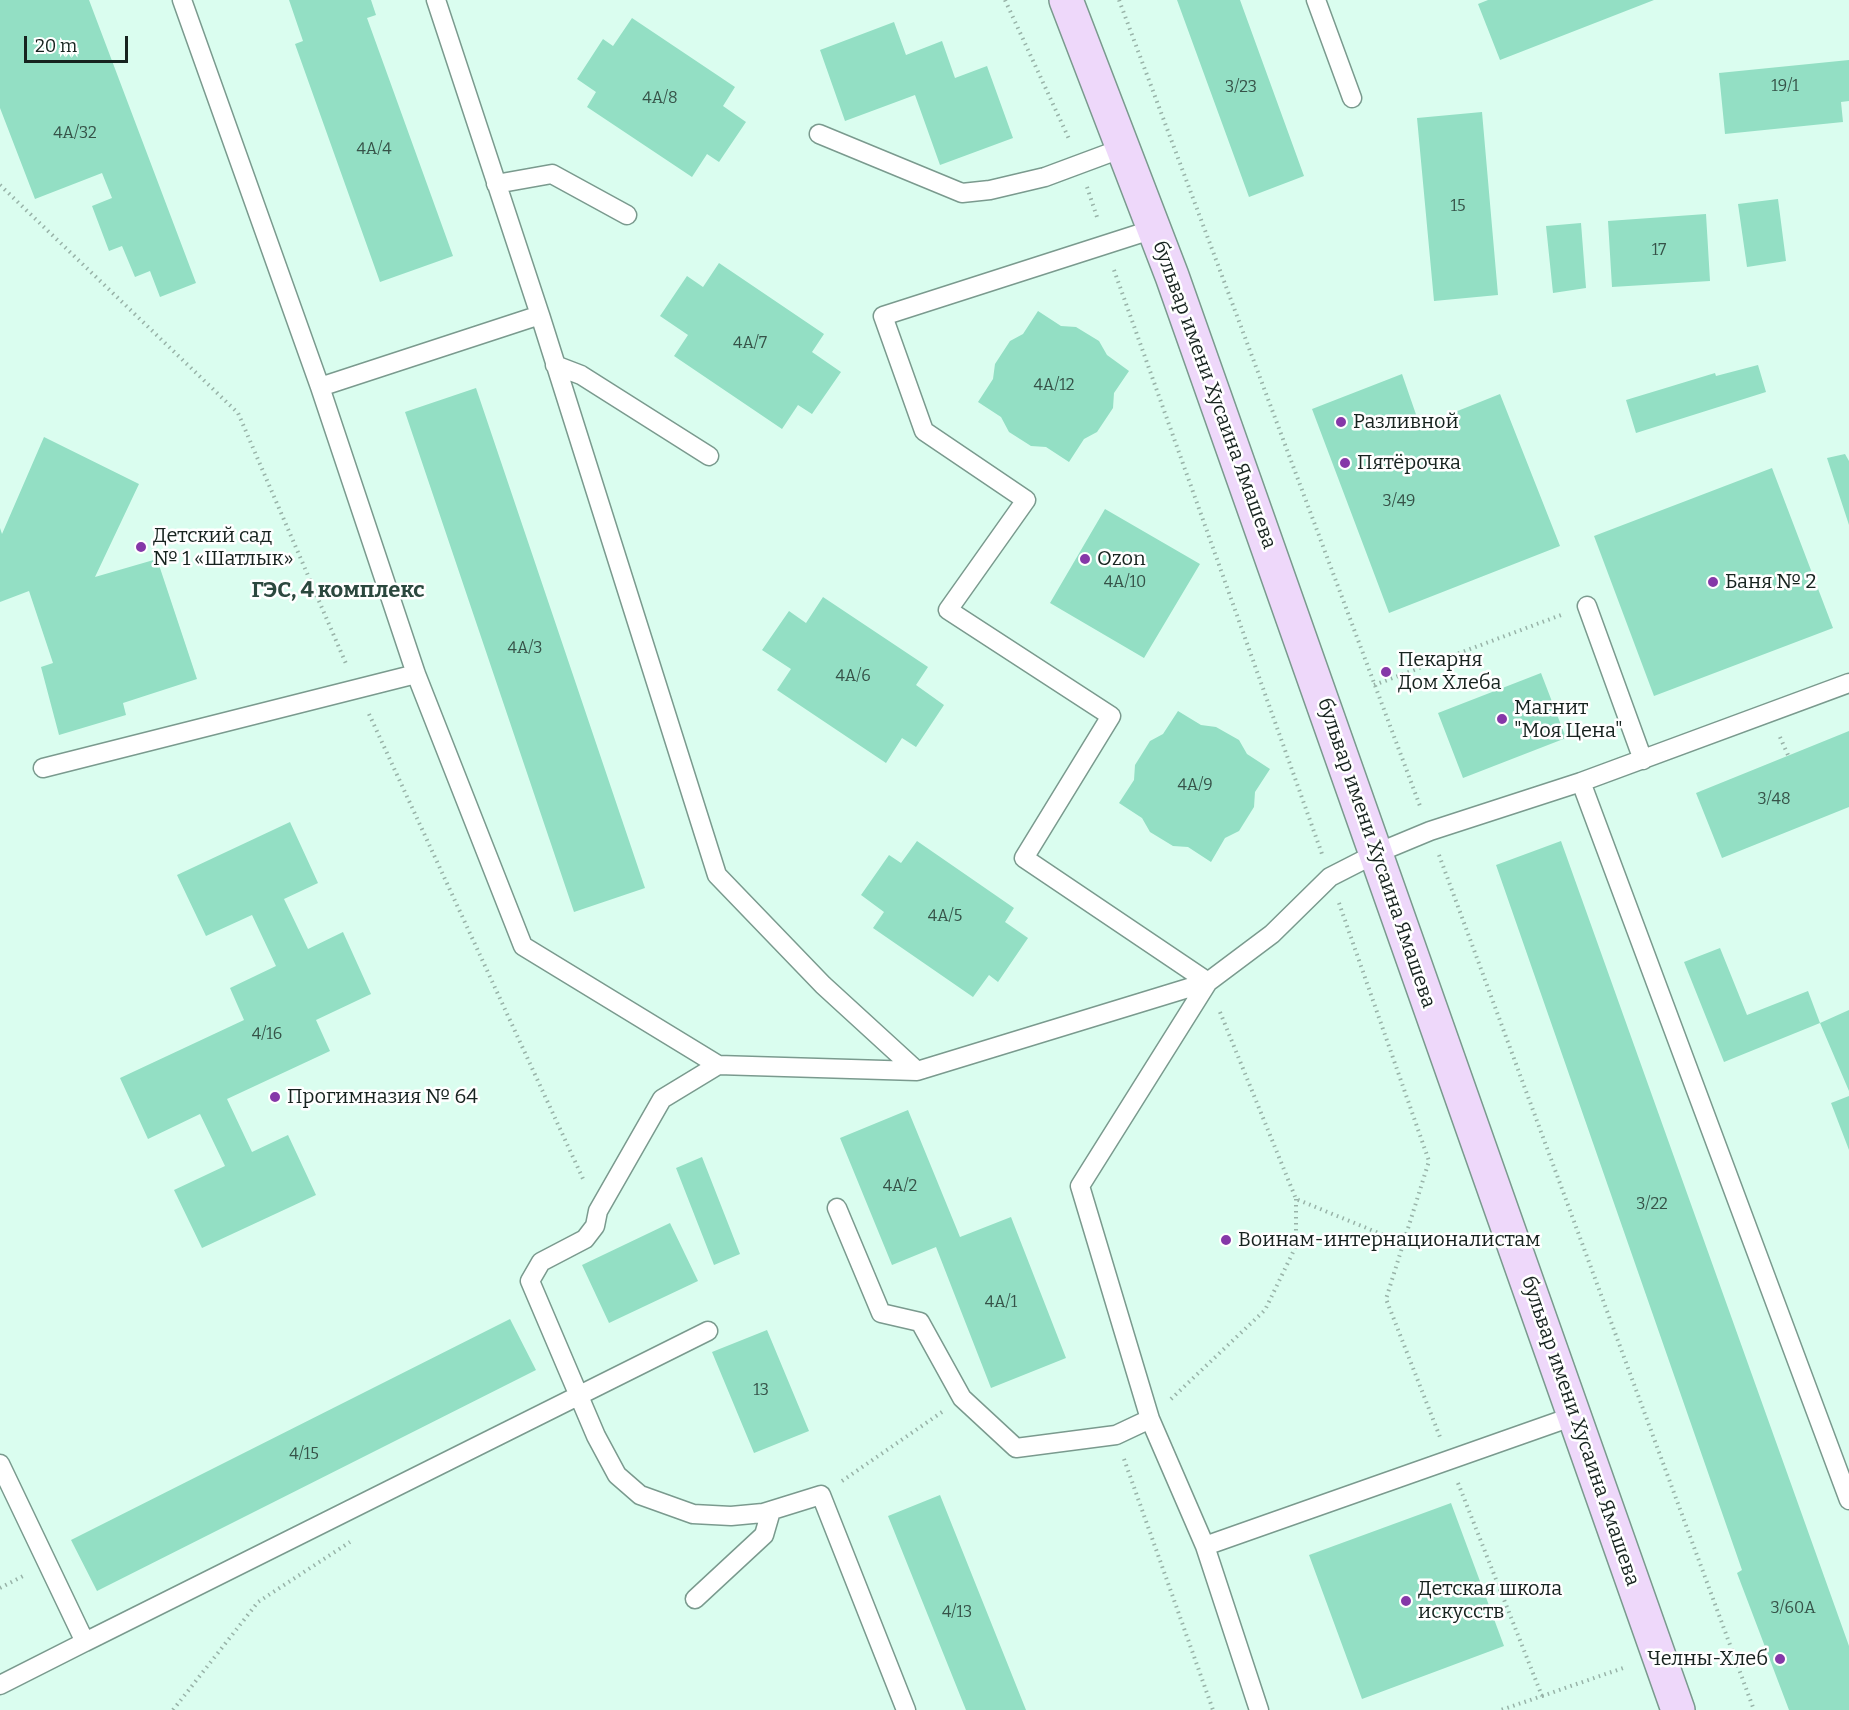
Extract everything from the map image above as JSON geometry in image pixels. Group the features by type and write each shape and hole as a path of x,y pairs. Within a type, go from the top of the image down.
{"street":[{"name":"бульвар имени Хусаина Ямашева","path":"1066,0 1154,230 1377,853 1678,1710"}],"lane":[{"path":"182,0 320,387 416,674 523,946 717,1065 917,1071 1208,982 1272,934 1330,877 1377,853 1430,831 1581,782 1849,683"},
{"path":"436,0 540,315 717,875 823,985 917,1071"},
{"path":"1316,0 1352,98"},
{"path":"819,134 962,192 990,190 1045,177 1123,148"},
{"path":"496,184 552,174 627,215"},
{"path":"1154,230 883,316 924,431 1026,500 948,610 1111,716 1024,858 1208,982"},
{"path":"320,387 540,315"},
{"path":"555,365 580,375 709,456"},
{"path":"1587,606 1643,760"},
{"path":"43,768 416,674"},
{"path":"1581,782 1849,1500"},
{"path":"1208,982 1080,1186 1150,1419 1205,1546 1259,1710"},
{"path":"717,1065 662,1099 598,1211 595,1226 585,1239 541,1262 530,1281 578,1396 617,1475 640,1495 693,1514 731,1516 771,1511 821,1495 906,1710"},
{"path":"837,1208 881,1313 920,1322 962,1398 1016,1448 1116,1435 1150,1419"},
{"path":"0,1685 708,1331"},
{"path":"1205,1546 1574,1416"},
{"path":"0,1464 85,1642"},
{"path":"695,1599 764,1535 771,1511"}],"path":[{"path":"1119,0 1430,831 1754,1710"},
{"path":"1374,686 1587,606"},
{"path":"1150,1419 1265,1310 1296,1246 1296,1199 1208,982"},
{"path":"1296,1199 1403,1243"},
{"path":"821,1495 962,1398"},
{"path":"1116,1435 1213,1710"},
{"path":"173,1710 258,1602 358,1538"},
{"path":"1542,1696 1659,1656"}],"building":[{"path":"0,0 89,0 196,283 160,297 150,271 135,277 122,246 109,251 92,206 112,198 102,173 35,199 0,108"},
{"path":"289,0 371,0 376,15 367,18 453,256 380,282 295,44 303,41"},
{"path":"1177,0 1240,0 1304,176 1249,197"},
{"path":"1488,0 1654,0 1500,60 1478,4"},
{"path":"632,18 735,87 723,106 746,122 719,162 707,154 692,177 587,107 596,92 577,79 603,39 613,46"},
{"path":"894,22 906,55 942,41 955,78 987,66 1013,138 940,165 915,95 845,121 820,50"},
{"path":"1849,60 1849,101 1841,102 1843,122 1725,134 1719,73"},
{"path":"1482,112 1498,295 1434,301 1417,118"},
{"path":"1778,199 1786,261 1747,267 1738,204"},
{"path":"1706,214 1710,281 1612,287 1608,221"},
{"path":"1581,223 1586,288 1553,293 1546,226"},
{"path":"719,263 824,334 812,352 841,372 812,414 798,405 782,429 674,356 688,335 660,316 687,276 703,287"},
{"path":"1038,311 1061,326 1076,327 1099,341 1107,355 1129,371 1114,393 1113,408 1097,432 1084,439 1069,462 1046,447 1031,446 1009,432 1001,417 978,402 993,379 995,364 1010,341 1023,334"},
{"path":"1758,365 1766,392 1636,433 1626,400 1715,373 1716,376"},
{"path":"1402,374 1420,426 1500,394 1560,546 1389,613 1312,409"},
{"path":"476,388 645,888 574,912 405,412"},
{"path":"44,437 139,484 95,577 157,559 197,679 123,703 126,715 59,735 41,667 53,663 29,591 0,602 0,528 2,534"},
{"path":"1845,454 1849,461 1849,525 1827,458"},
{"name":"Баня № 2","path":"1772,468 1833,628 1654,696 1594,536"},
{"path":"1105,509 1200,564 1144,658 1050,603"},
{"path":"823,597 928,667 916,685 944,705 916,747 902,738 886,763 777,690 791,669 762,650 789,611 806,623"},
{"path":"1541,673 1566,738 1463,778 1438,713"},
{"path":"1178,711 1201,725 1216,727 1239,740 1247,754 1270,769 1255,792 1254,807 1239,831 1225,838 1211,862 1188,847 1173,846 1150,832 1142,818 1119,803 1134,780 1135,765 1150,741 1163,734"},
{"path":"1849,731 1849,807 1722,858 1696,793"},
{"path":"290,822 318,883 284,899 308,949 343,932 371,994 316,1020 330,1051 227,1099 252,1152 288,1135 316,1195 202,1248 174,1190 225,1166 200,1114 148,1139 120,1078 244,1020 230,988 276,966 252,915 206,936 177,875"},
{"path":"917,841 1014,908 1005,922 1028,938 998,982 989,975 973,997 873,928 884,912 861,895 889,855 901,863"},
{"path":"1561,841 1849,1646 1849,1710 1789,1710 1737,1573 1742,1570 1496,865"},
{"path":"1720,948 1747,1015 1808,991 1820,1023 1724,1062 1684,962"},
{"path":"1849,1010 1849,1091 1820,1023"},
{"path":"1849,1096 1849,1150 1831,1103"},
{"path":"908,1110 960,1237 1011,1217 1066,1358 991,1388 936,1247 892,1265 840,1138"},
{"path":"702,1157 740,1254 714,1265 676,1168"},
{"path":"670,1223 698,1281 609,1323 582,1265"},
{"path":"510,1319 536,1370 97,1591 71,1540"},
{"path":"767,1330 809,1431 754,1453 712,1352"},
{"path":"940,1495 1026,1710 966,1710 888,1516"},
{"name":"Детская школа искусств","path":"1451,1503 1504,1646 1362,1699 1309,1555"}],"place":[{"name":"Разливной","path":"1341,422"},
{"name":"Пятёрочка","path":"1345,463"},
{"name":"Детский сад № 1 «Шатлык»","path":"141,547"},
{"name":"Ozon","path":"1085,559"},
{"name":"Баня № 2","path":"1713,582"},
{"name":"Пекарня Дом Хлеба","path":"1386,672"},
{"name":"Магнит \"Моя Цена\"","path":"1502,719"},
{"name":"Прогимназия № 64","path":"275,1097"},
{"name":"Воинам-интернационалистам","path":"1226,1240"},
{"name":"Детская школа искусств","path":"1406,1601"},
{"name":"Челны-Хлеб","path":"1780,1659"}],"district":[{"name":"ГЭС, 4 комплекс","path":"338,591"}]}
